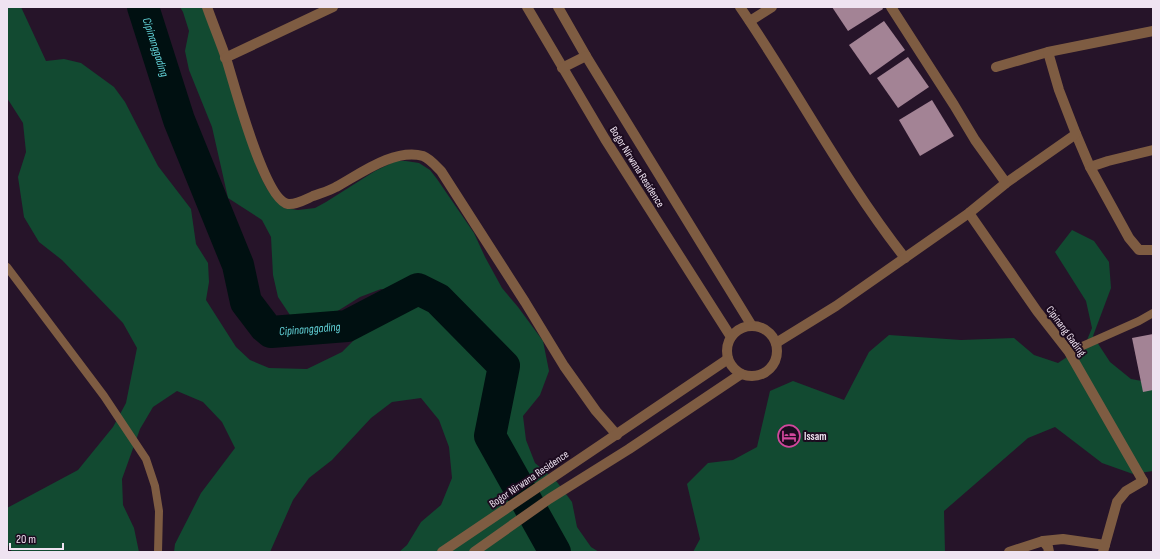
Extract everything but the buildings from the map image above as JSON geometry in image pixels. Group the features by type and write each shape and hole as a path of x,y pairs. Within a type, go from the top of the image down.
{"street":[{"path":"207,7 226,58 254,150 273,191 281,201 288,204 297,203 334,188 378,163 396,157 410,154 424,156 441,171 564,366 596,411 617,435"},
{"path":"226,58 333,7"},
{"name":"Bogor Nirwana Residence","path":"527,7 605,139 731,337"},
{"name":"Bogor Nirwana Residence","path":"558,7 586,56 752,326"},
{"path":"740,7 826,144 905,258"},
{"path":"750,21 772,7"},
{"path":"891,7 975,140 1006,183"},
{"path":"996,67 1048,52 1153,31"},
{"path":"1048,52 1059,90 1090,167 1129,238 1139,250 1153,250"},
{"path":"562,68 586,56"},
{"path":"776,342 836,306 969,213 1006,183 1076,134"},
{"path":"1090,167 1153,150"},
{"name":"Cipinang Gading","path":"969,213 1036,311 1069,352 1148,481"},
{"path":"744,327 760,327 767,330 776,342 778,351 772,367 766,373 758,376 741,374 735,370 728,359 727,352 731,337 744,327"},
{"name":"Bogor Nirwana Residence","path":"442,552 728,359"},
{"path":"474,552 549,499 629,449 741,374"},
{"path":"1011,552 1043,541 1063,539 1104,548 1117,502 1126,491 1148,481"},
{"path":"1043,541 1048,547 1049,552"}],"lane":[{"path":"7,267 104,396 146,459 155,486 159,511 158,552"},
{"path":"1069,352 1139,321 1153,312"}],"green space":[{"path":"7,7 21,7 46,61 64,59 81,63 114,87 125,102 158,166 191,209 196,244 208,263 209,282 206,300 236,347 250,360 269,368 307,369 342,352 357,337 388,315 405,312 402,293 381,289 360,297 328,317 309,322 290,315 278,297 273,275 271,237 262,220 228,198 212,127 189,70 185,51 189,31 180,7 205,7 258,171 267,189 284,208 298,210 315,208 375,171 396,161 419,163 430,170 474,233 502,288 543,341 549,371 540,395 523,416 526,440 535,463 557,482 572,502 577,527 591,547 599,552 399,552 407,545 421,522 441,505 452,478 449,447 439,420 421,398 392,402 371,418 332,460 309,478 293,500 270,552 174,552 175,544 201,493 235,448 222,422 203,402 177,391 153,407 140,429 122,479 123,505 134,528 139,552 12,552 7,543 7,508 78,470 113,427 126,403 137,348 123,323 62,260 39,242 24,217 18,177 26,152 23,123 7,98"},
{"path":"1072,230 1094,241 1109,262 1111,288 1093,336 1110,362 1131,379 1153,383 1153,471 1133,474 1102,463 1055,427 1028,438 944,511 945,552 693,552 700,539 687,484 708,463 733,460 757,447 770,391 793,381 844,400 869,352 889,335 961,340 1014,338 1034,355 1058,363 1085,345 1092,328 1086,301 1055,252"}],"waterway":[{"name":"Cipinanggading","path":"143,7 179,120 238,265 246,302 265,327 271,332 347,326 418,289 438,299 504,366 490,436 555,552"}],"place":[{"name":"Issam","path":"789,436"}]}
